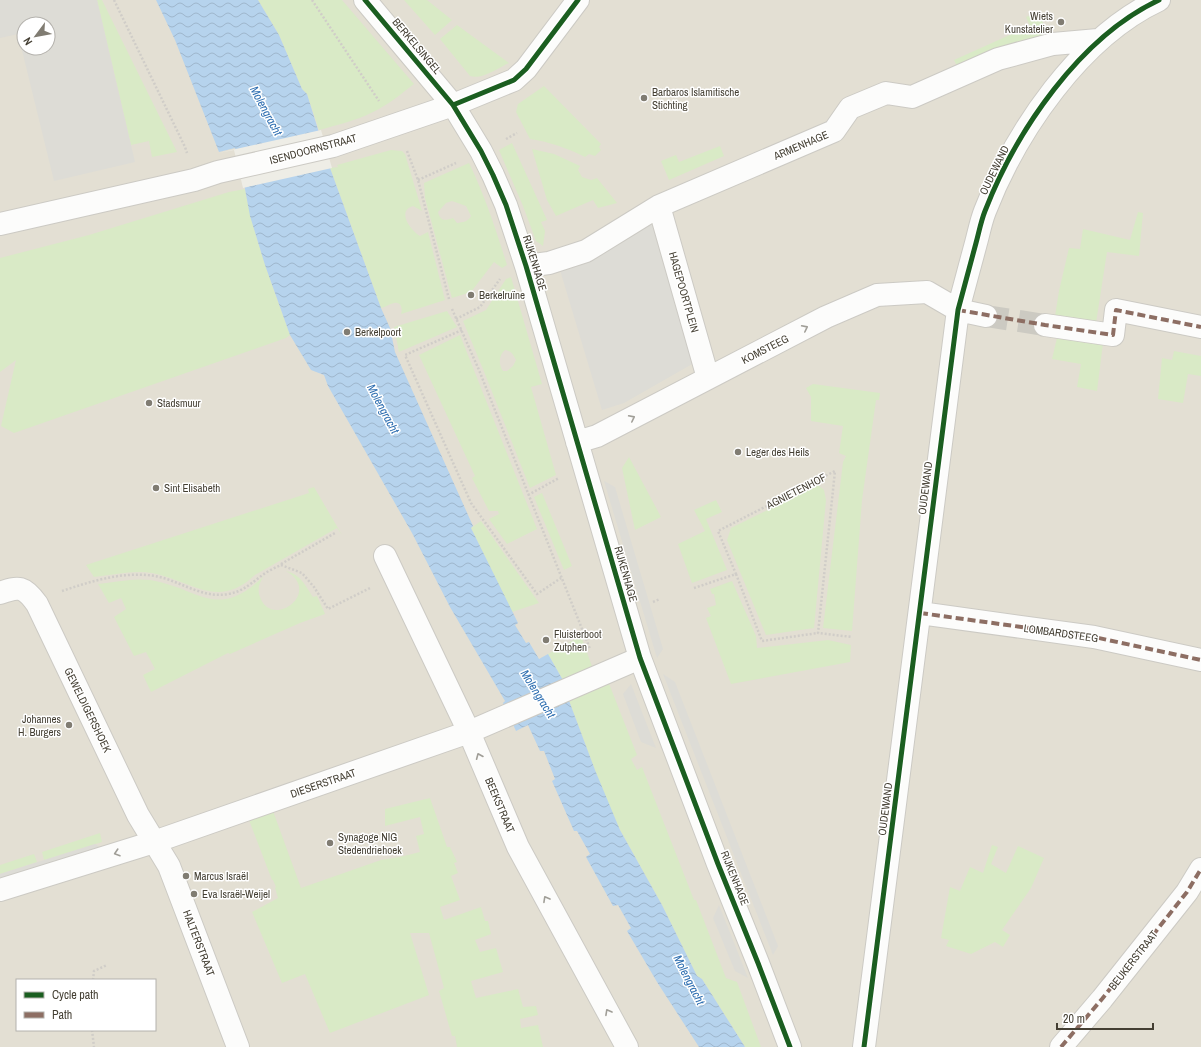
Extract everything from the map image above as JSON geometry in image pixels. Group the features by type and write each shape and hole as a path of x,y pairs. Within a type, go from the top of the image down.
{"street":[{"name":"BERKELSINGEL","path":"365,0 453,105"},
{"name":"ISENDOORNSTRAAT","path":"0,224 194,180 218,172 333,146 453,105 514,80 526,70 578,0"},
{"name":"OUDEWAND","path":"864,1047 958,310 984,212 999,178 1020,141 1040,108 1067,74 1098,40 1124,19 1159,0"},
{"name":"ARMENHAGE","path":"526,266 549,263 586,251 659,206 834,131 850,108 886,92 912,97 998,59 1054,44 1098,40"},
{"name":"RIJKENHAGE","path":"453,105 481,151 506,206 526,266 640,658 718,864 790,1047"},
{"name":"HAGEPOORTPLEIN","path":"659,206 708,378"},
{"name":"KOMSTEEG","path":"576,442 597,436 826,317 877,295 927,292 958,310 986,316"},
{"path":"1045,326 1113,335 1116,310 1201,327"},
{"name":"BEEKSTRAAT","path":"385,556 469,732 518,847 627,1047"},
{"name":"GEWELDIGERSHOEK","path":"7,590 21,588 26,591 37,604 138,815 154,842"},
{"name":"LOMBARDSTEEG","path":"920,613 1094,637 1201,660"},
{"name":"DIESERSTRAAT","path":"0,890 154,842 469,732 640,658"},
{"name":"HALTERSTRAAT","path":"154,842 169,866 238,1047"},
{"name":"BEUKERSTRAAT","path":"1061,1047 1102,999 1187,892 1201,869"}],"path":[{"path":"114,0 185,147 194,180"},
{"path":"312,0 395,125"},
{"path":"418,180 449,299"},
{"path":"456,319 480,307 504,273 526,266"},
{"path":"452,309 462,330 592,654"},
{"path":"462,330 405,355 471,503 537,594 561,578"},
{"path":"528,495 584,466"},
{"path":"37,604 54,593 87,582 130,574 156,576 204,593 226,595 238,592 249,586 259,578 335,533"},
{"path":"281,565 302,573 314,587 328,609 394,576"},
{"path":"694,588 736,574"},
{"path":"653,602 660,599"},
{"path":"93,979 94,971 107,965"},
{"path":"92,1031 94,1047"}],"shaded area":[{"path":"0,0 1201,0 1201,1047 0,1047"},
{"path":"0,0 97,0 135,162 54,181 23,56 56,56 56,16 16,16 16,34 0,38"},
{"path":"654,219 694,363 624,403 602,410 560,270"},
{"path":"604,481 615,487 663,649 657,658"},
{"path":"663,674 675,682 778,946 773,955"},
{"path":"631,684 656,748 641,742 623,694"},
{"path":"95,844 103,849 0,882 0,874"},
{"path":"719,905 748,978 735,971 713,918"}],"green space":[{"path":"97,0 102,0 177,152 152,157 149,141 131,145"},
{"path":"258,0 342,0 414,84 389,103 373,112 353,120 319,130 307,94 302,89 279,35"},
{"path":"404,0 427,0 452,20 435,35"},
{"path":"1039,12 1049,39 959,70 954,60 1030,26 1026,17"},
{"path":"457,25 509,63 485,75 475,77 470,76 440,39"},
{"path":"544,86 601,144 599,147 601,150 595,156 589,154 585,157 558,146 530,139 516,112 518,104"},
{"path":"512,143 547,220 541,222 545,231 543,246 536,241 499,150"},
{"path":"720,146 724,156 669,180 661,161 676,155 679,162"},
{"path":"532,149 554,154 580,166 578,170 582,177 591,180 597,178 617,203 598,208 593,200 556,216 547,200"},
{"path":"391,150 402,151 405,154 422,211 413,206 408,209 405,216 409,226 420,236 428,232 445,300 401,314 402,308 398,303 392,303 381,308 330,168 338,167 337,165"},
{"path":"469,163 475,175 490,213 507,265 502,268 494,262 471,292 452,298 425,198 424,183","holes":["452,201 466,206 471,216 467,221 463,222 457,223 453,218 443,220 438,212 446,203"]},
{"path":"245,189 253,226 290,335 286,338 14,433 1,426 16,360 0,372 0,258 89,235 229,192"},
{"path":"1138,212 1143,213 1139,256 1107,252 1096,323 1055,316 1069,248 1080,249 1083,229 1130,240"},
{"path":"511,277 542,384 531,387 556,475 530,488 463,321 486,310 506,279","holes":["505,350 512,353 516,360 513,366 507,371 503,371 500,365 500,357"]},
{"path":"447,311 457,327 399,352 394,327"},
{"path":"460,335 537,529 507,544 489,519 499,514 498,511 489,511 472,478 475,476 419,355"},
{"path":"1057,338 1103,343 1097,391 1077,387 1081,364 1052,359"},
{"path":"1174,351 1201,356 1201,376 1188,374 1183,403 1158,399 1162,358 1172,360"},
{"path":"813,384 880,393 879,400 876,400 862,500 852,631 823,628 843,462 846,456 839,453 843,426 811,421 811,397 806,388"},
{"path":"629,457 661,517 635,530 622,468"},
{"path":"818,485 824,490 826,500 814,628 766,635 727,540 731,528"},
{"path":"314,487 342,535 337,528 255,575 242,585 229,591 217,592 205,590 166,577 145,572 130,572 94,577 86,565 309,493 308,489"},
{"path":"542,493 572,566 564,570 534,497"},
{"path":"716,500 722,512 706,519 727,570 692,583 678,544 705,531 694,510"},
{"path":"481,521 539,603 512,612 471,528"},
{"path":"286,571 299,578 313,597 317,596 325,614 300,623 230,654 228,653 151,692 143,675 155,669 146,652 134,656 114,617 126,609 121,598 109,603 98,584 131,580 150,580 167,584 208,598 220,600 233,597 247,590 264,576 259,586 259,594 266,606 274,610 283,609 291,604 297,597 299,589 296,580"},
{"path":"732,581 756,636 757,648 828,640 851,645 850,662 731,684 706,618 711,616 707,608 716,605 714,594 712,594 710,589"},
{"path":"581,636 593,669 564,682 548,654"},
{"path":"608,681 637,755 631,759 637,770 642,767 726,978 737,982 761,1047 745,1047 702,979 697,976 662,905 620,830 605,797 568,698"},
{"path":"430,798 447,847 450,847 457,862 454,863 458,873 451,876 460,900 440,907 444,920 481,907 485,921 488,921 491,934 475,940 480,952 496,948 503,972 471,981 476,998 518,989 523,1007 536,1006 538,1015 520,1019 521,1028 538,1025 543,1047 457,1047 455,1036 452,1036 439,991 444,988 429,933 410,933 429,995 330,1033 305,974 282,983 252,912 278,898 276,887 249,820 273,811 301,888 381,860 420,852 416,836 424,834 420,817 385,826 385,809"},
{"path":"100,833 102,842 44,860 42,852"},
{"path":"992,845 998,847 991,864 1006,873 1018,846 1044,858 1031,888 1002,930 1010,935 1003,947 995,942 971,954 946,946 949,940 941,938 950,887 960,891 970,867 983,873"},
{"path":"34,854 37,862 0,874 0,865"}],"water":[{"name":"Molengracht","path":"156,0 258,0 279,35 302,89 307,94 330,168 381,308 390,328 395,352 473,526 471,528 518,623 515,625 526,643 529,642 539,659 548,654 564,682 568,698 595,770 620,830 662,905 697,976 702,979 745,1047 699,1047 657,982 627,931 631,928 618,905 613,906 586,857 590,854 577,831 574,831 552,781 555,779 544,751 540,751 528,725 516,731 503,703 505,701 450,607 412,533 328,386 324,375 311,370 290,335 265,265 250,216 235,148 219,152 175,40"}],"pier":[{"path":"321,130 332,168 243,188 234,150 218,153"}],"tunnel":[{"path":"986,316 1045,325"}],"marked path":[{"path":"958,310 1113,335 1116,310 1201,327"},
{"path":"920,613 1094,637 1201,660"},
{"path":"1061,1047 1102,999 1187,892 1201,869"}],"cycle path":[{"path":"365,0 453,105 481,151 506,205 526,266 640,658 718,864 790,1047"},
{"path":"453,105 514,80 526,69 578,0"},
{"path":"864,1047 958,310 981,223 998,180 1014,149 1054,89 1077,62 1103,37 1130,16 1159,0"}],"place":[{"name":"Wiets Kunstatelier","path":"1061,22"},
{"name":"Barbaros Islamitische Stichting","path":"644,98"},
{"name":"Berkelruïne","path":"471,295"},
{"name":"Berkelpoort","path":"347,332"},
{"name":"Stadsmuur","path":"149,403"},
{"name":"Leger des Heils","path":"738,452"},
{"name":"Sint Elisabeth","path":"156,488"},
{"name":"Fluisterboot Zutphen","path":"546,640"},
{"name":"Johannes H. Burgers","path":"69,725"},
{"name":"Synagoge NIG Stedendriehoek","path":"330,843"},
{"name":"Marcus Israël","path":"186,876"},
{"name":"Eva Israël-Weijel","path":"194,894"}]}
